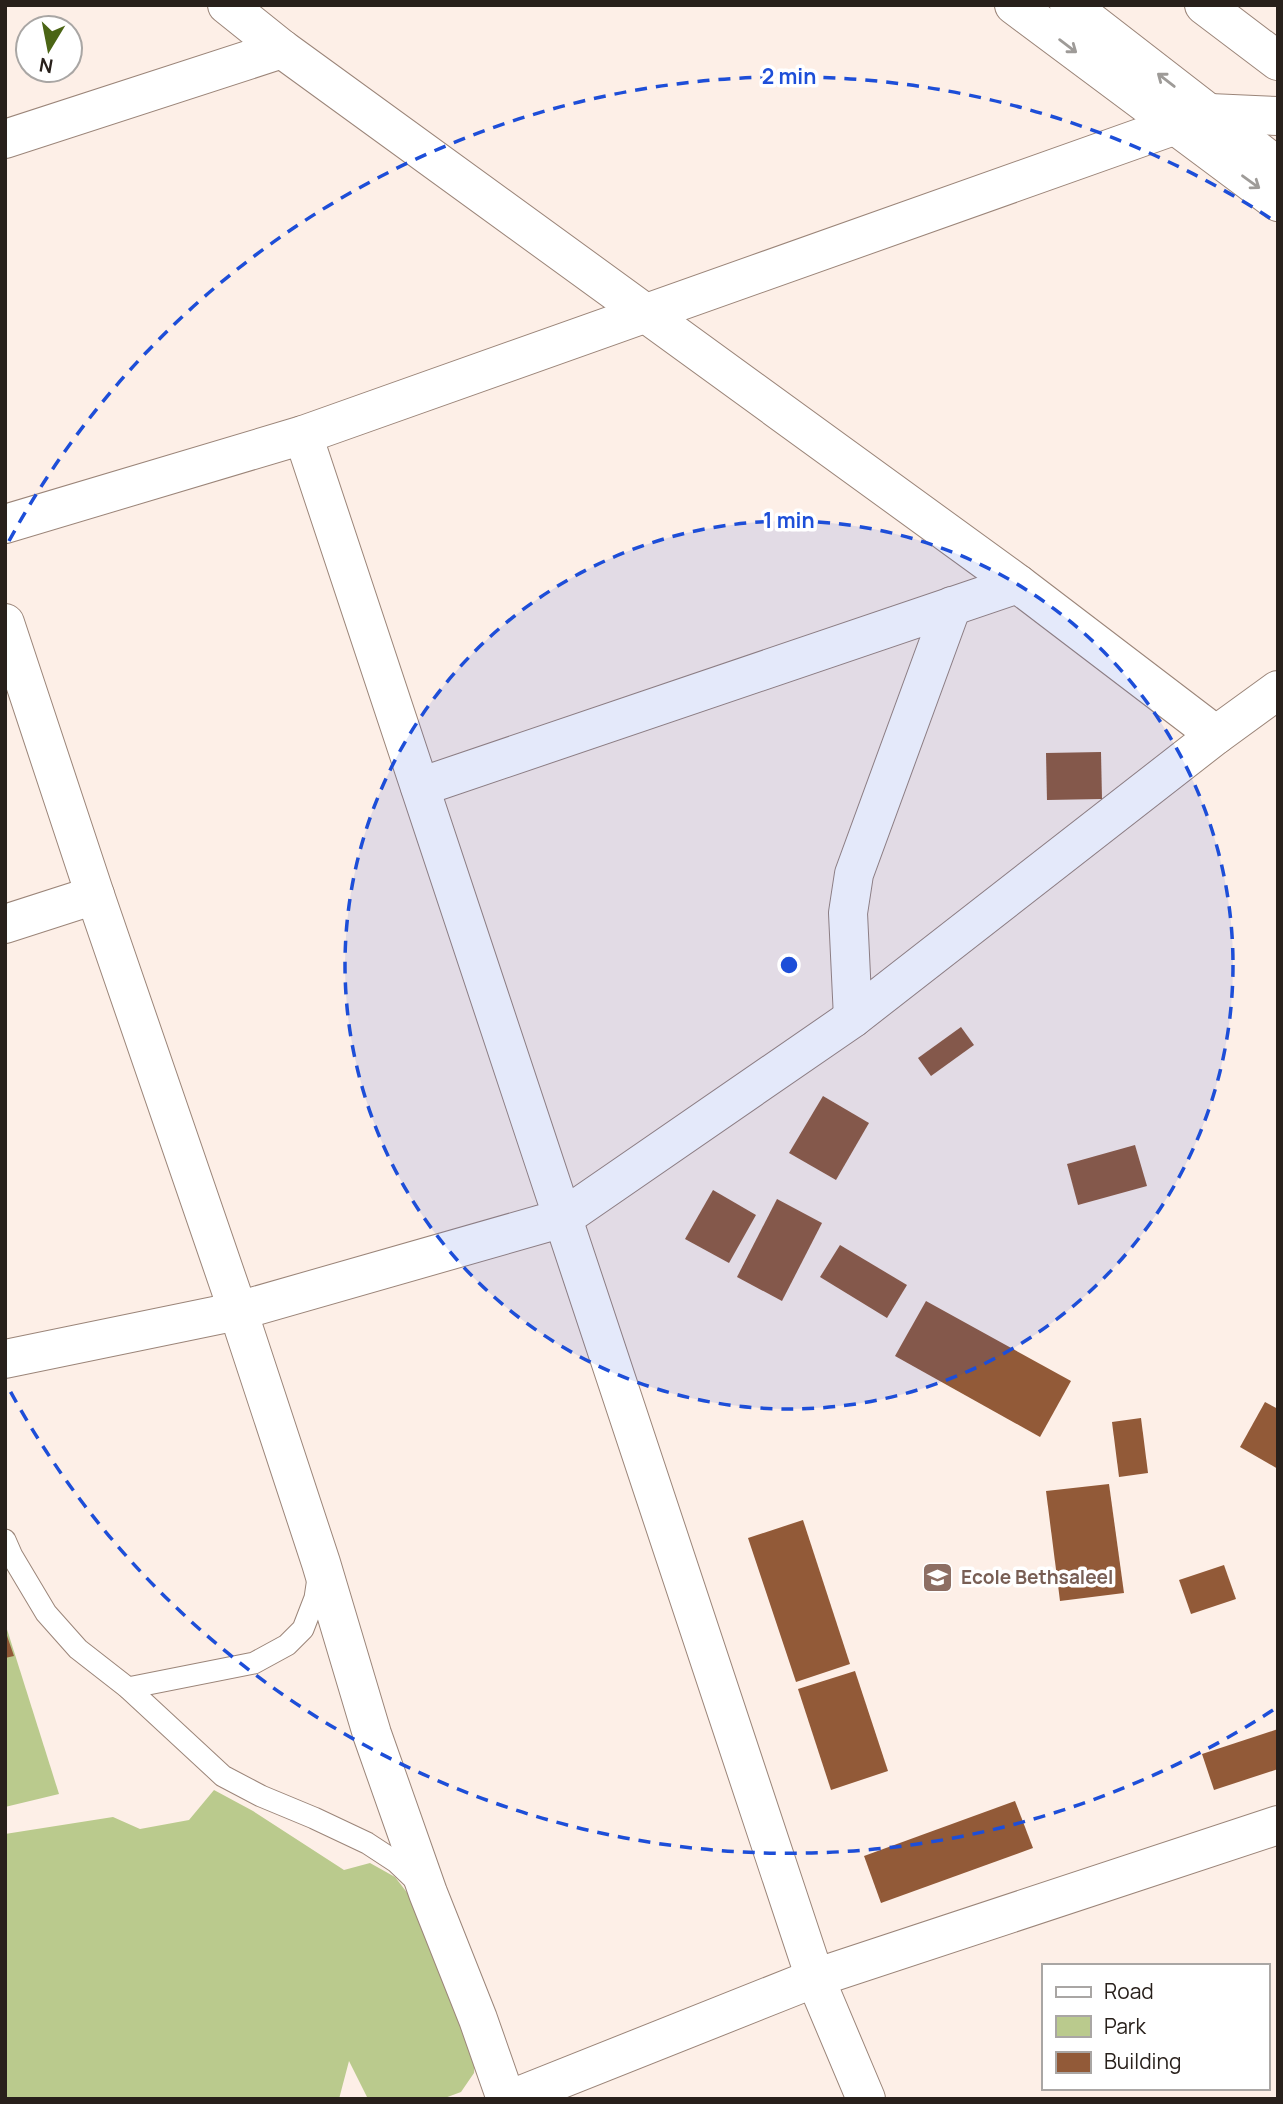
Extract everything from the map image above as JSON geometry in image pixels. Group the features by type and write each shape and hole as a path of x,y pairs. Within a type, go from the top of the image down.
{"street":[{"path":"227,5 282,49 1018,584 1216,735"},
{"path":"1014,5 1278,202"},
{"path":"1069,5 1278,167"},
{"path":"1204,5 1278,61"},
{"path":"5,139 282,49"},
{"path":"5,524 303,435 1210,113 1278,116"},
{"path":"303,435 815,1978 866,2099"},
{"path":"420,787 1018,584"},
{"path":"853,1018 848,913 854,874 952,606"},
{"path":"5,623 238,1311 321,1563 372,1734 428,1893 509,2099 815,1978 1278,1825"},
{"path":"5,1359 238,1311 563,1218 853,1018 1216,735 1278,690"},
{"path":"5,925 95,895"}],"lane":[{"path":"5,1540 46,1613 78,1649 128,1688 223,1776 261,1796 367,1843 396,1862 428,1893"},
{"path":"128,1688 254,1662 287,1645 303,1629 315,1598 321,1563"}],"green space":[{"path":"5,1623 59,1794 5,1807"},
{"path":"214,1790 253,1811 344,1870 370,1863 395,1877 429,1921 476,2046 474,2073 461,2092 442,2099 368,2099 349,2061 339,2099 5,2099 5,1834 113,1817 140,1829 189,1820"}],"building":[{"path":"1101,752 1102,799 1047,800 1046,753"},
{"path":"961,1027 974,1045 931,1076 918,1058"},
{"path":"823,1096 869,1123 836,1180 789,1153"},
{"path":"1135,1145 1147,1186 1078,1205 1067,1164"},
{"path":"713,1190 756,1215 729,1263 685,1239"},
{"path":"777,1199 822,1223 782,1301 737,1277"},
{"path":"840,1245 907,1285 887,1318 820,1277"},
{"path":"926,1301 1071,1381 1040,1437 895,1356"},
{"path":"1265,1402 1278,1409 1278,1469 1240,1447"},
{"path":"1141,1418 1148,1473 1119,1477 1112,1422"},
{"path":"1109,1484 1124,1593 1060,1601 1046,1491"},
{"path":"803,1520 850,1664 796,1682 748,1538"},
{"path":"1224,1565 1236,1599 1191,1614 1179,1580"},
{"path":"5,1630 14,1656 5,1658"},
{"path":"855,1671 888,1771 831,1790 798,1689"},
{"path":"1278,1729 1278,1769 1214,1790 1202,1754"},
{"path":"1015,1801 1033,1848 881,1903 864,1856"}],"place":[{"name":"Ecole Bethsaleel","path":"938,1577"}]}
